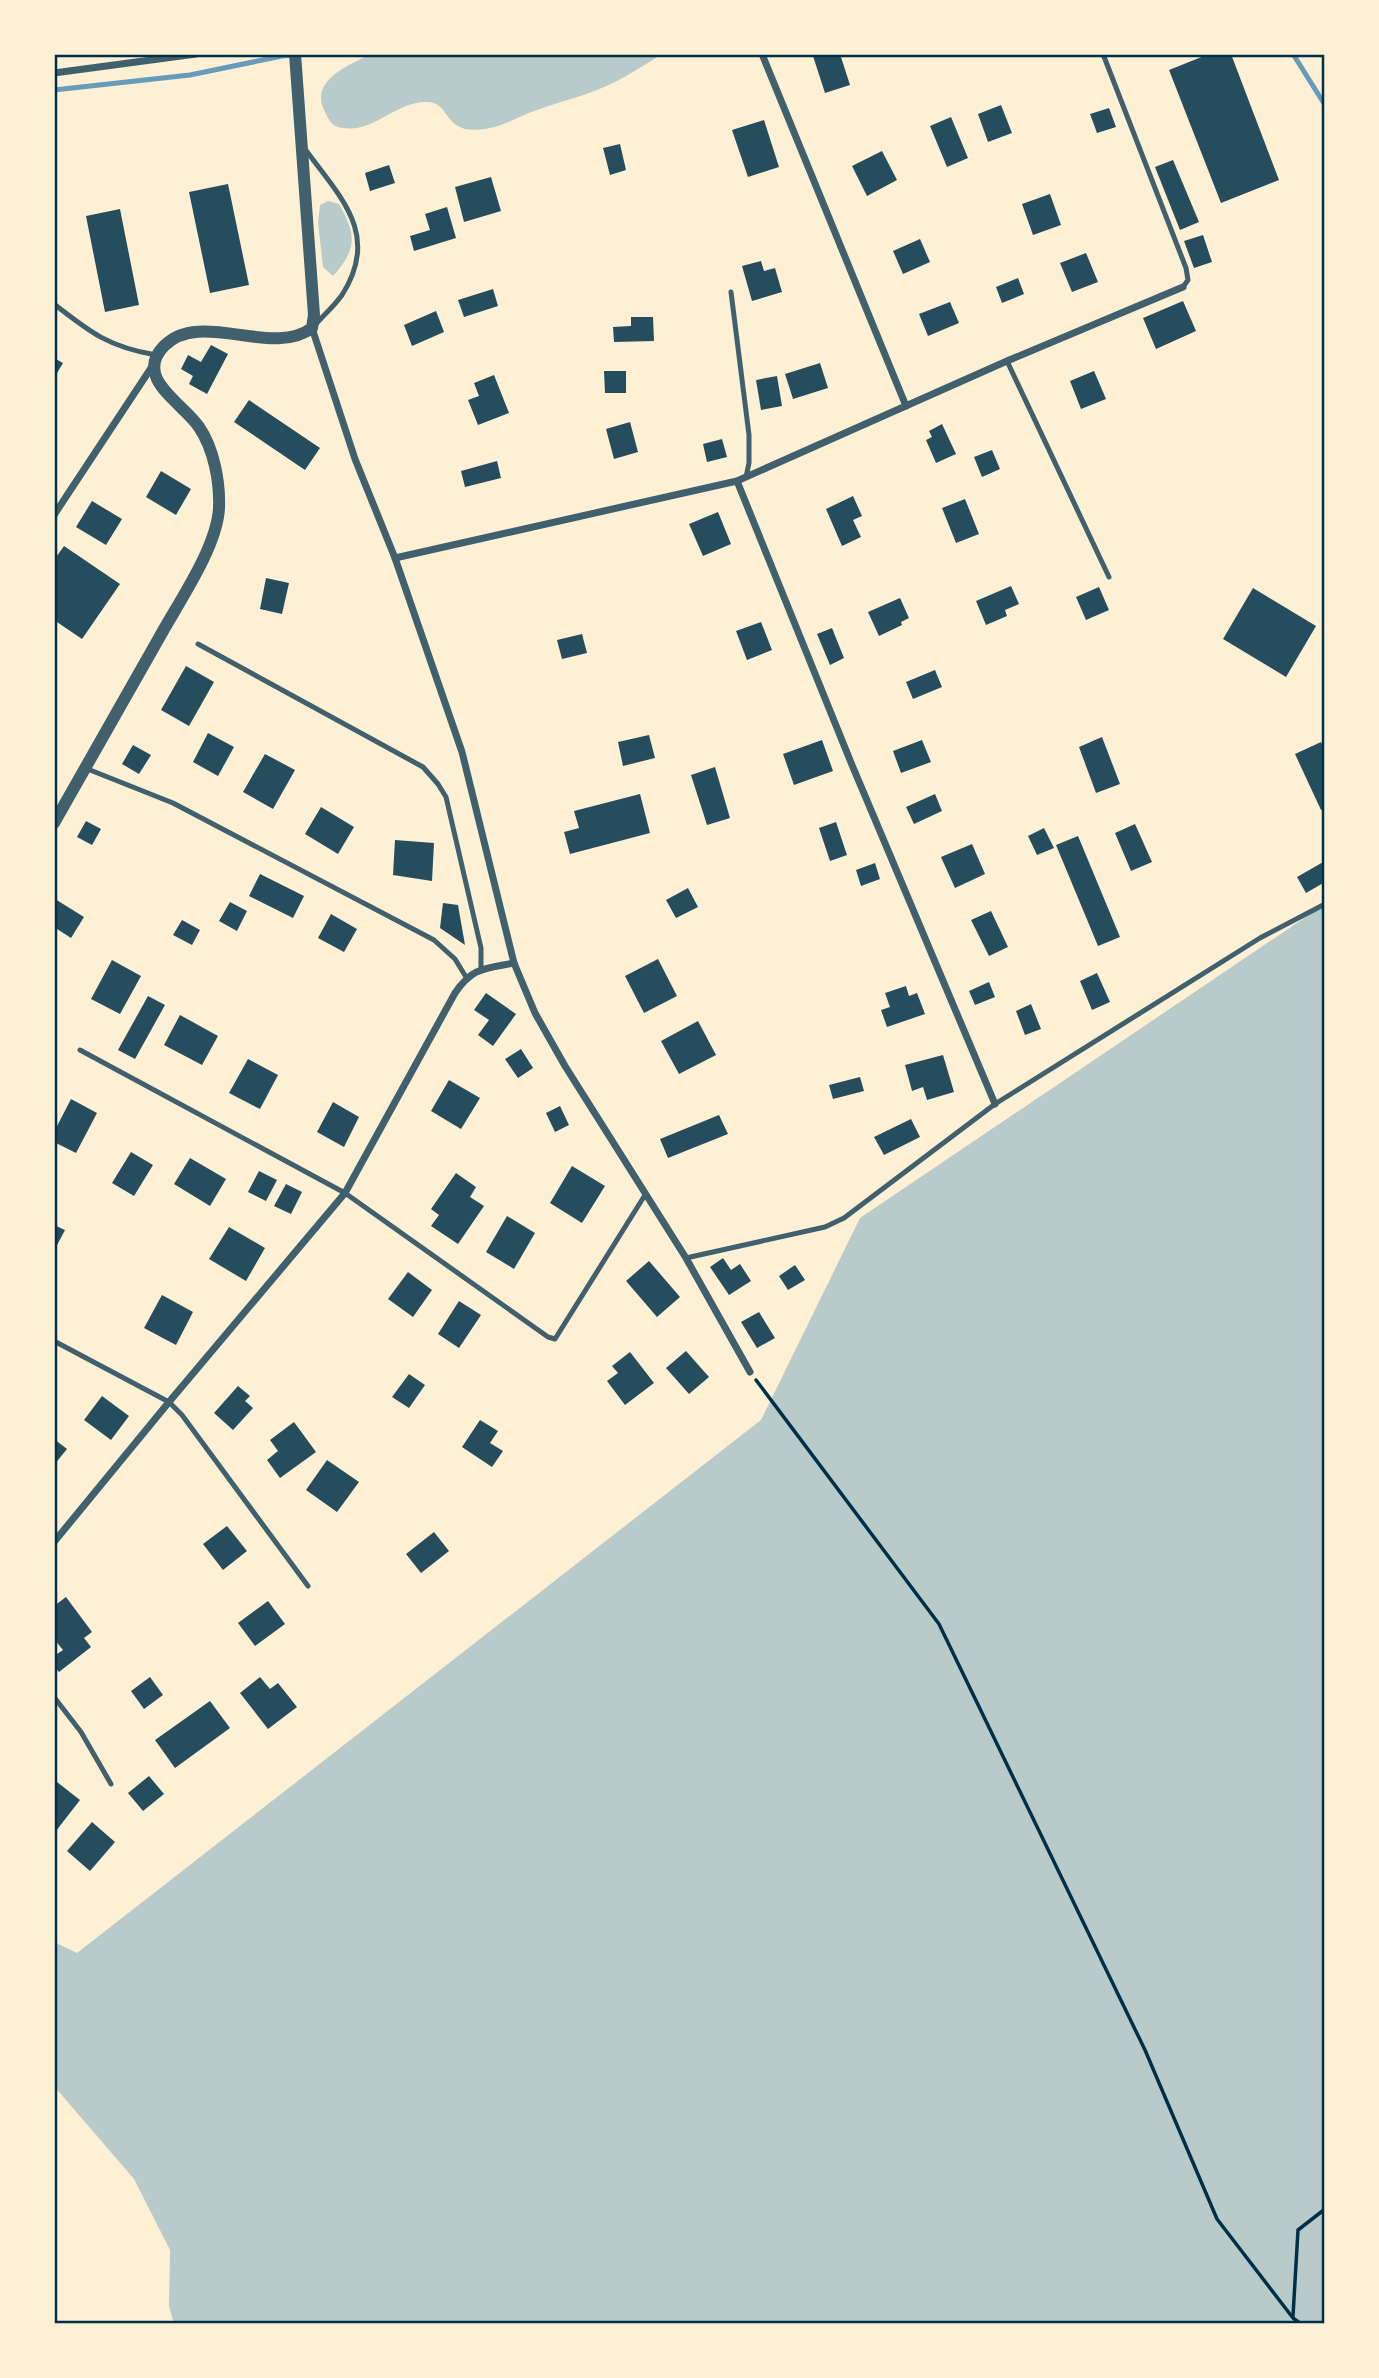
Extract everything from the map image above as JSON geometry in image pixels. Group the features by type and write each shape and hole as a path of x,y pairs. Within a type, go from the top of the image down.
{"street":[{"path":"54,73 196,54"},
{"path":"295,54 314,315 312,328 355,459 395,558 462,752 514,963 541,1024 686,1258 750,1372"},
{"path":"762,54 906,406"},
{"path":"395,558 746,478 1007,361 1183,287"},
{"path":"54,515 165,345 182,335 206,331 286,338 303,335 312,328"},
{"path":"54,823 188,586 211,540 219,510 218,483 211,451 200,428 183,407 162,389 156,379 157,359"},
{"path":"737,481 852,765 995,1104"},
{"path":"54,1542 345,1193 466,977 481,970 514,963"}],"lane":[{"path":"1103,54 1186,268 1188,281 1183,287"},
{"path":"303,147 350,212 357,229 358,247 355,272 341,297 312,328"},
{"path":"731,292 749,435 746,478"},
{"path":"54,304 110,344 157,359"},
{"path":"1007,361 1109,577"},
{"path":"198,644 423,767 438,783 446,797 481,948 481,970"},
{"path":"85,768 173,803 434,940 455,958 466,977"},
{"path":"686,1258 825,1227 844,1218 995,1104 1260,938 1325,904"},
{"path":"80,1050 345,1193 548,1337 555,1339 645,1195"},
{"path":"54,1341 169,1402 182,1415 308,1586"},
{"path":"54,1697 81,1732 111,1784"}],"path":[{"path":"750,1372 939,1624 1145,2050 1217,2219 1293,2318 1301,2324"},
{"path":"1293,2318 1298,2231 1325,2209"}],"shaded area":[{"path":"371,54 660,54 605,87 490,128 463,128 455,124 436,104 428,102 405,106 362,127 338,127 330,121 325,112 321,101 322,91 326,83 342,69"},
{"path":"328,201 339,204 349,224 352,241 347,257 333,276 323,267 318,222 320,205"},
{"path":"1325,904 1325,2324 174,2324 169,2306 170,2250 134,2179 54,2086 54,1942 77,1953 761,1420 860,1218"}],"building":[{"path":"840,54 850,85 825,93 813,56"},
{"path":"1209,54 1231,54 1279,180 1221,203 1169,70"},
{"path":"1001,105 1012,133 988,142 978,114"},
{"path":"1109,108 1116,127 1097,133 1090,114"},
{"path":"951,117 968,158 947,167 930,126"},
{"path":"764,120 779,167 748,177 732,130"},
{"path":"620,144 626,170 610,175 603,148"},
{"path":"882,151 897,180 867,196 852,166"},
{"path":"1173,160 1199,222 1180,230 1155,167"},
{"path":"389,165 395,183 370,191 365,173"},
{"path":"491,177 501,211 464,222 455,187"},
{"path":"228,184 249,285 210,293 189,192"},
{"path":"1050,194 1061,225 1033,235 1022,204"},
{"path":"447,207 456,238 414,251 410,236 430,230 425,214"},
{"path":"120,209 139,305 105,312 86,216"},
{"path":"1203,235 1212,262 1194,268 1184,241"},
{"path":"920,239 930,262 903,274 893,251"},
{"path":"1086,253 1098,282 1072,292 1060,263"},
{"path":"761,261 764,271 775,268 782,292 752,301 742,266"},
{"path":"1018,278 1024,294 1002,303 996,287"},
{"path":"493,289 498,306 464,317 458,300"},
{"path":"1183,301 1196,331 1156,349 1143,318"},
{"path":"950,302 959,323 928,336 919,314"},
{"path":"436,311 444,332 412,346 404,325"},
{"path":"631,317 653,317 654,341 614,342 613,327 631,326"},
{"path":"211,345 228,354 207,394 189,384 193,376 181,369 188,355 201,362"},
{"path":"54,358 63,363 54,378"},
{"path":"820,363 828,388 793,399 785,374"},
{"path":"604,371 626,371 626,393 605,393"},
{"path":"1094,371 1106,399 1081,409 1070,381"},
{"path":"494,375 509,413 478,425 468,400 479,396 474,383"},
{"path":"777,376 782,406 761,410 756,380"},
{"path":"249,400 320,448 305,470 234,422"},
{"path":"630,422 638,452 614,459 606,429"},
{"path":"942,424 956,454 936,463 926,440 932,437 929,431"},
{"path":"722,439 727,457 707,462 703,444"},
{"path":"992,450 1000,469 982,477 974,457"},
{"path":"497,461 501,478 465,487 461,471"},
{"path":"161,471 191,489 176,515 146,497"},
{"path":"853,496 862,516 853,520 861,537 842,546 826,509"},
{"path":"965,499 979,534 956,543 942,508"},
{"path":"92,501 122,519 106,545 76,527"},
{"path":"718,512 731,544 703,556 689,524"},
{"path":"64,546 120,584 82,639 54,620 54,560"},
{"path":"266,578 289,583 282,614 260,609"},
{"path":"1011,586 1019,604 1005,610 1007,616 986,625 976,601"},
{"path":"1099,587 1109,610 1086,620 1076,597"},
{"path":"1253,588 1316,626 1286,677 1223,639"},
{"path":"900,598 909,618 901,622 902,625 879,636 868,612"},
{"path":"761,622 772,650 747,660 736,631"},
{"path":"832,628 844,658 830,665 817,634"},
{"path":"582,634 587,653 562,659 557,640"},
{"path":"186,666 214,682 189,726 161,710"},
{"path":"935,670 942,687 913,699 906,682"},
{"path":"208,733 234,747 218,776 193,762"},
{"path":"649,735 655,758 623,766 618,742"},
{"path":"1102,737 1120,784 1096,793 1079,747"},
{"path":"822,740 833,771 794,785 783,754"},
{"path":"922,740 931,762 901,773 893,751"},
{"path":"1321,742 1325,751 1325,808 1321,810 1295,754"},
{"path":"133,745 151,755 139,774 122,764"},
{"path":"265,754 295,770 273,809 243,792"},
{"path":"715,767 730,818 707,825 691,775"},
{"path":"640,794 650,833 570,854 564,832 579,828 574,811"},
{"path":"935,794 942,811 914,824 906,807"},
{"path":"321,807 354,827 338,854 305,834"},
{"path":"86,821 101,829 92,845 77,837"},
{"path":"836,822 847,855 830,861 819,828"},
{"path":"1135,824 1152,862 1131,871 1115,833"},
{"path":"1044,828 1054,848 1037,855 1028,836"},
{"path":"1078,836 1120,937 1098,946 1056,845"},
{"path":"395,840 434,843 432,881 393,875"},
{"path":"972,844 985,874 955,888 941,857"},
{"path":"1325,861 1325,882 1306,893 1297,877"},
{"path":"875,863 880,879 861,886 856,870"},
{"path":"260,874 304,896 293,918 249,896"},
{"path":"688,888 698,907 676,918 666,900"},
{"path":"55,899 84,917 71,938 54,927"},
{"path":"230,902 247,911 237,931 219,921"},
{"path":"443,903 458,905 465,945 440,928"},
{"path":"991,911 1008,947 989,956 971,920"},
{"path":"331,914 357,929 344,952 318,938"},
{"path":"182,920 200,930 192,945 173,935"},
{"path":"658,959 677,996 644,1013 625,976"},
{"path":"112,960 141,976 120,1014 91,999"},
{"path":"1097,973 1110,1002 1092,1010 1080,981"},
{"path":"989,982 995,997 975,1005 969,991"},
{"path":"906,986 909,996 917,993 925,1014 887,1027 881,1010 890,1007 885,993"},
{"path":"486,993 516,1014 493,1046 478,1035 489,1020 474,1010"},
{"path":"148,996 165,1005 135,1059 118,1050"},
{"path":"1031,1004 1041,1029 1025,1035 1016,1011"},
{"path":"180,1015 218,1036 202,1065 164,1045"},
{"path":"698,1021 716,1055 679,1074 661,1041"},
{"path":"521,1049 533,1068 518,1078 505,1059"},
{"path":"943,1055 954,1092 927,1100 923,1087 912,1091 905,1065"},
{"path":"248,1059 278,1075 260,1109 229,1093"},
{"path":"860,1077 864,1091 833,1099 829,1085"},
{"path":"449,1080 480,1098 461,1129 431,1111"},
{"path":"71,1099 97,1113 76,1153 54,1142 54,1132"},
{"path":"333,1102 359,1117 344,1147 317,1132"},
{"path":"560,1106 569,1125 555,1132 546,1113"},
{"path":"719,1115 728,1134 668,1158 660,1139"},
{"path":"911,1119 920,1137 884,1155 874,1137"},
{"path":"131,1152 153,1165 134,1196 112,1183"},
{"path":"190,1158 226,1179 210,1206 174,1184"},
{"path":"572,1166 605,1186 582,1223 550,1203"},
{"path":"259,1171 277,1180 266,1201 248,1192"},
{"path":"456,1173 476,1187 470,1197 484,1206 458,1244 431,1226 439,1215 431,1209"},
{"path":"286,1184 302,1192 291,1214 274,1206"},
{"path":"507,1216 535,1233 514,1269 486,1252"},
{"path":"54,1225 65,1230 54,1251"},
{"path":"229,1227 265,1248 246,1281 209,1259"},
{"path":"723,1258 731,1270 740,1264 751,1281 729,1295 710,1267"},
{"path":"649,1261 680,1297 657,1317 626,1281"},
{"path":"795,1265 805,1280 788,1290 779,1276"},
{"path":"408,1272 432,1290 413,1317 388,1299"},
{"path":"162,1295 193,1312 176,1345 144,1328"},
{"path":"459,1301 481,1315 459,1348 438,1334"},
{"path":"759,1312 775,1338 757,1348 741,1322"},
{"path":"686,1351 709,1377 689,1394 666,1368"},
{"path":"630,1352 654,1383 625,1405 607,1381 618,1373 612,1366"},
{"path":"409,1374 425,1385 409,1408 392,1397"},
{"path":"238,1386 250,1396 245,1401 253,1408 233,1430 214,1413"},
{"path":"102,1396 129,1416 111,1440 84,1420"},
{"path":"480,1420 498,1431 490,1443 503,1451 492,1467 462,1447"},
{"path":"294,1422 316,1452 280,1478 267,1460 278,1451 270,1440"},
{"path":"54,1439 67,1449 54,1465"},
{"path":"327,1460 359,1482 337,1512 306,1490"},
{"path":"227,1526 247,1551 223,1570 203,1544"},
{"path":"434,1532 449,1551 421,1573 406,1554"},
{"path":"66,1597 92,1632 84,1638 91,1647 59,1672 54,1666 54,1656 63,1650 54,1639 54,1606"},
{"path":"268,1601 285,1624 255,1646 238,1623"},
{"path":"150,1677 163,1695 144,1709 131,1691"},
{"path":"260,1677 270,1689 278,1683 297,1707 268,1729 240,1693"},
{"path":"210,1701 230,1728 175,1768 155,1740"},
{"path":"149,1776 164,1794 143,1811 128,1793"},
{"path":"57,1782 80,1800 56,1831 54,1786"},
{"path":"92,1822 115,1842 90,1871 67,1851"}],"waterway":[{"path":"54,90 190,75 282,56 308,54"},
{"path":"1293,54 1325,105"}]}
